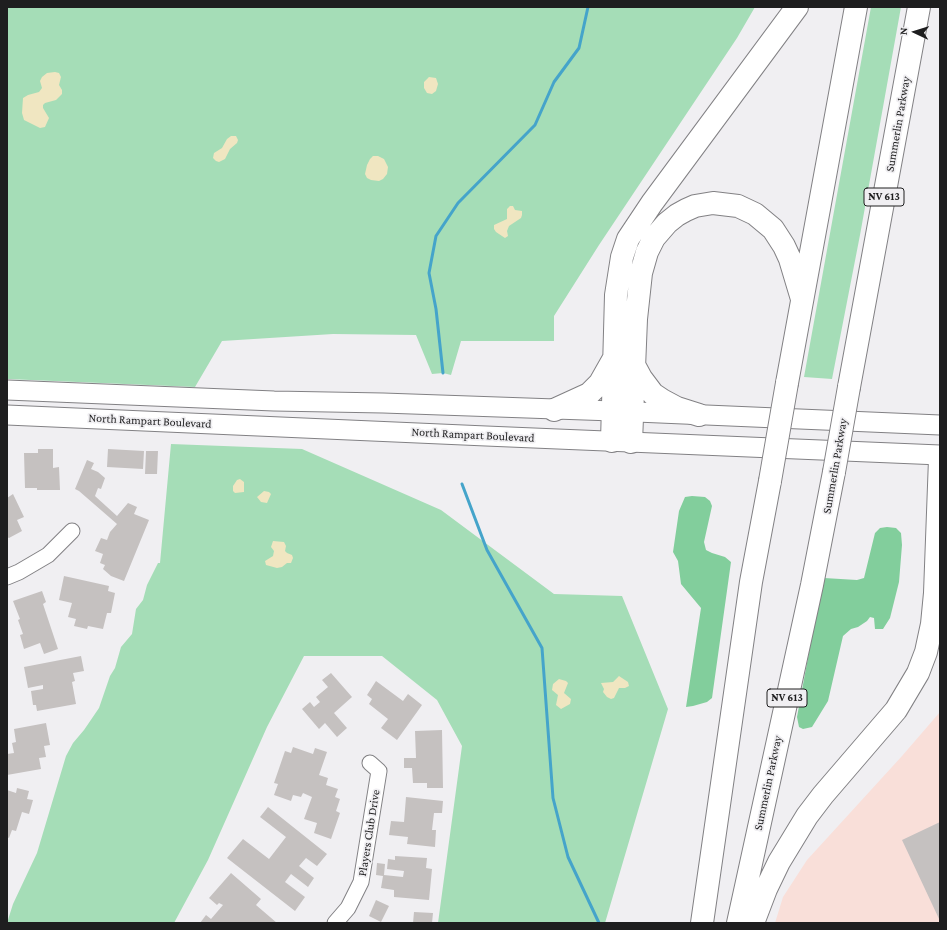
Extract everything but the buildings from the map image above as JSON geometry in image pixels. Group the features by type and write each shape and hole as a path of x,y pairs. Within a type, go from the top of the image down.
{"highway":[{"path":"621,442 624,362 616,295 622,257 628,239 652,203 797,7"},
{"path":"702,923 752,582 856,7"},
{"name":"Summerlin Parkway","path":"738,923 812,585 919,7"},
{"path":"554,410 589,394 624,362 636,319 640,280 647,252 654,238 667,223 677,215 696,206 713,203 730,205 746,209 765,221 773,229 784,246 790,259 802,299"},
{"path":"624,362 641,378 653,394 677,408 699,415"},
{"path":"753,923 766,889 779,862 807,816 823,795 896,710 918,674 926,652 932,624 939,518 940,459"}],"main road":[{"name":"North Rampart Boulevard","path":"7,390 274,401 383,403 622,412 940,426"},
{"name":"North Rampart Boulevard","path":"7,415 940,455"}],"street":[{"path":"7,577 19,572 48,555 72,531"},
{"name":"Players Club Drive","path":"335,923 348,908 361,882 379,771 370,763"}],"shaded area":[{"path":"940,712 940,923 775,923 783,897 807,860"}],"green space":[{"path":"7,7 755,7 737,38 599,245 554,316 554,341 461,341 451,375 443,373 432,374 416,335 333,334 222,341 195,387 7,379"},
{"path":"871,7 901,7 860,235 832,379 804,377"},
{"path":"171,444 302,449 441,510 554,594 622,596 668,709 605,923 438,923 462,746 437,700 382,656 304,656 267,727 208,860 174,923 7,923 13,904 37,853 66,756 73,743 99,708 110,676 115,668 121,647 132,634 136,609 143,600 147,585 158,563 160,563"},
{"path":"685,497 705,497 710,501 712,506 704,542 706,550 725,557 731,562 712,698 707,702 686,707 701,608 681,584 678,561 673,552 679,511"},
{"path":"880,528 896,528 901,533 902,545 899,582 890,618 883,629 875,629 874,618 870,617 867,621 858,627 851,629 843,636 828,701 812,727 803,729 799,727 797,717 822,582 824,578 857,580 864,578 875,533"}],"sand":[{"path":"47,73 59,73 61,77 59,85 62,90 62,94 56,100 43,105 43,108 49,118 45,127 40,128 24,120 22,113 23,98 39,92 42,88 40,81 42,77"},
{"path":"429,77 436,78 438,84 436,91 432,94 427,93 424,88 424,82"},
{"path":"231,136 236,136 238,140 237,143 230,149 225,159 219,162 216,161 213,158 214,153 222,148 227,139"},
{"path":"373,156 378,156 384,159 388,167 387,174 379,181 367,178 365,174 367,165"},
{"path":"510,206 513,206 515,210 522,211 522,215 521,218 509,226 507,231 508,236 505,238 496,232 494,225 507,219 507,209"},
{"path":"240,479 244,482 244,492 235,493 233,491 233,486 237,480"},
{"path":"264,491 271,494 267,503 261,502 257,497"},
{"path":"273,541 284,542 286,546 285,551 292,555 293,558 291,563 287,563 282,567 277,568 266,565 265,561 273,556 274,551 271,547"},
{"path":"619,676 628,682 629,686 619,688 614,698 611,699 603,692 604,689 601,683 613,682"},
{"path":"559,679 568,683 564,693 571,699 570,704 561,709 556,705 558,695 552,690 553,684"}],"waterway":[{"path":"443,373 436,309 429,273 436,236 458,203 535,125 554,82 579,48 588,7"},
{"path":"462,484 487,550 542,648 553,798 568,857 599,923"}]}
